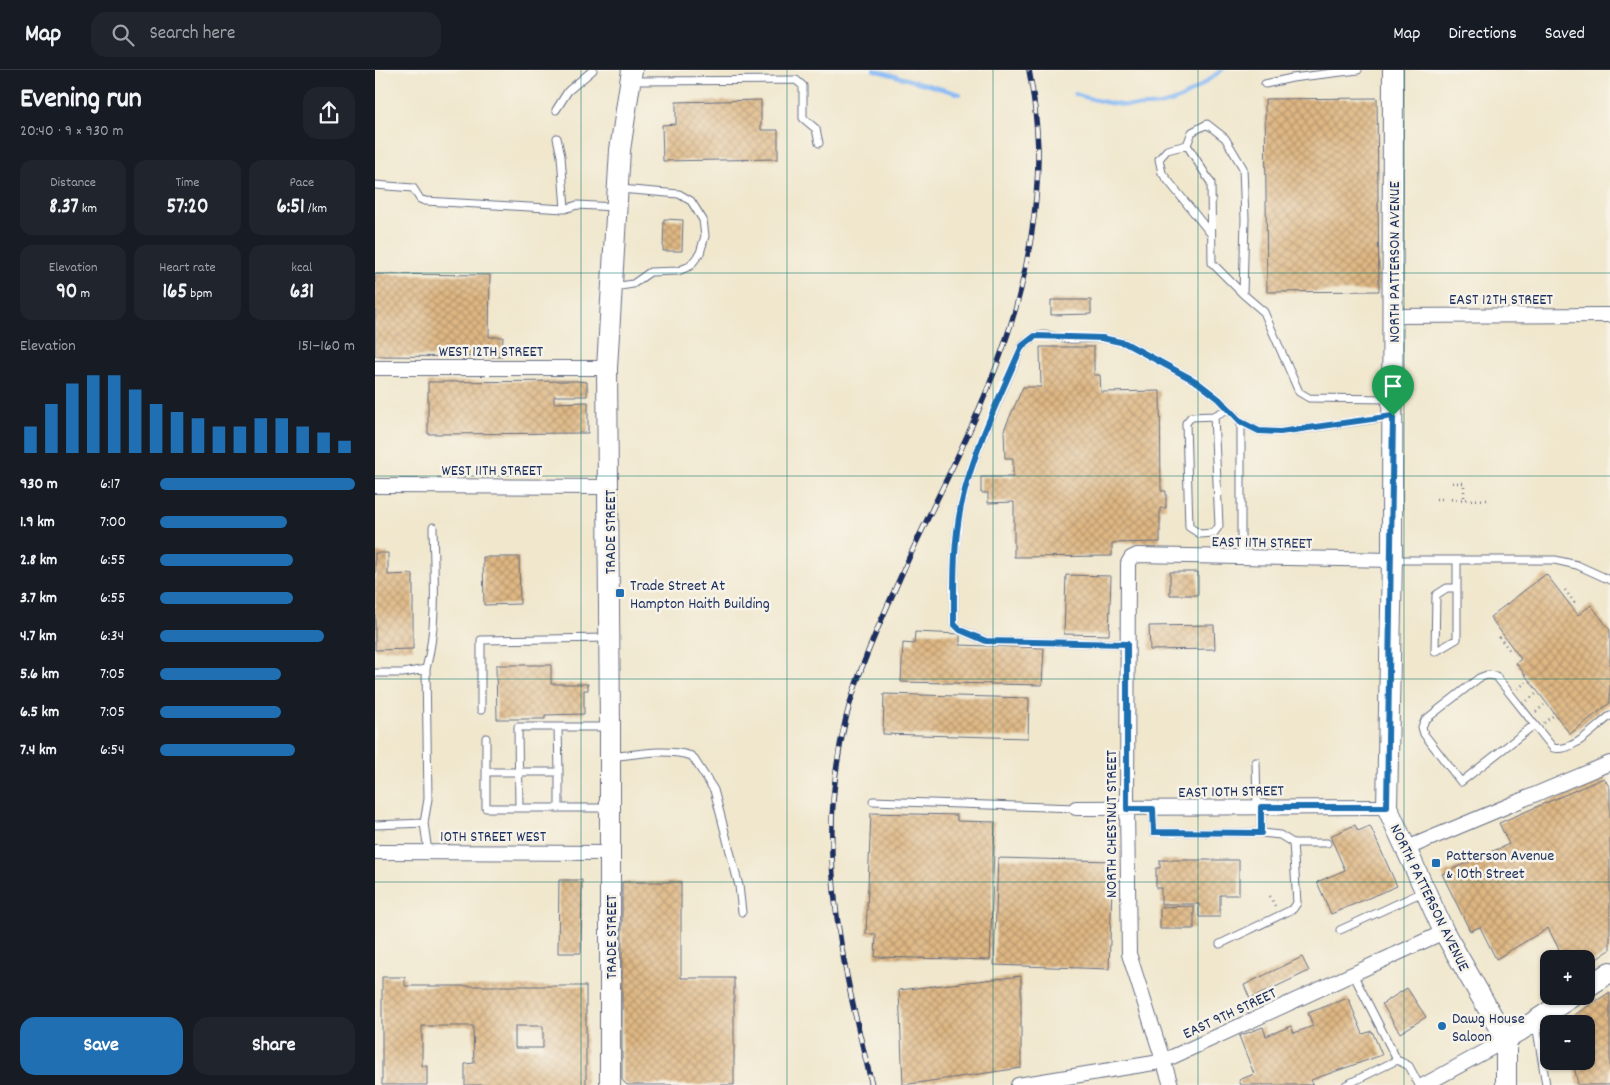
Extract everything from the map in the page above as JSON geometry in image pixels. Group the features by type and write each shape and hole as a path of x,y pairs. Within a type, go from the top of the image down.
{"main road":[{"name":"NORTH PATTERSON AVENUE","path":"1393,70 1392,560 1387,807 1444,932 1506,1040 1507,1085"},
{"name":"TRADE STREET","path":"610,1085 610,638 607,368 617,198 630,73"},
{"path":"1595,982 1610,972"},
{"path":"1506,1040 1560,1005"}],"street":[{"name":"EAST 12TH STREET","path":"1393,316 1610,315"},
{"name":"WEST 12TH STREET","path":"375,368 607,368"},
{"name":"WEST 11TH STREET","path":"375,486 609,487"},
{"name":"EAST 11TH STREET","path":"1131,558 1137,555 1392,560"},
{"name":"NORTH CHESTNUT STREET","path":"1131,558 1128,563 1127,644 1129,954 1171,1085"},
{"path":"1405,849 1610,764"},
{"name":"EAST 10TH STREET","path":"1076,808 1387,807"},
{"name":"10TH STREET WEST","path":"375,852 610,853"},
{"name":"EAST 9TH STREET","path":"1018,1085 1163,1060 1444,932"},
{"path":"1424,1085 1441,1081 1506,1040"}],"lane":[{"path":"556,110 568,90 593,70"},
{"path":"1265,84 1292,78 1358,70"},
{"path":"630,73 796,80 803,86 803,118 816,129 819,143"},
{"path":"1187,146 1192,132 1207,124 1225,138 1243,168 1245,219 1243,294"},
{"path":"557,138 561,156 565,209"},
{"path":"1187,146 1167,150 1159,159 1162,173 1211,234"},
{"path":"1187,146 1211,183 1212,263 1263,312 1299,392 1309,398 1393,408"},
{"path":"375,185 413,188 420,199 425,201 565,209 617,198 679,194 691,201 703,220 705,236 700,253 690,266 678,271 650,272 633,284 611,287"},
{"path":"1127,644 986,641 960,630 954,624 953,571 961,507 981,441 1022,346 1035,336 1102,338 1125,343 1197,382 1247,428 1270,432 1393,408"},
{"path":"1214,416 1219,526 1214,533 1200,534 1189,527 1186,423 1191,417 1214,416 1228,409"},
{"path":"1241,422 1241,558"},
{"path":"428,852 425,823 428,799 426,669 431,650 435,599 433,527"},
{"path":"1392,560 1555,560 1577,565 1610,580"},
{"path":"1457,560 1457,588 1457,639 1435,652 1436,596 1447,588 1457,588"},
{"path":"481,710 481,640 610,638"},
{"path":"375,673 403,673 426,669"},
{"path":"1534,724 1461,782 1424,734 1422,728 1425,720 1479,678 1487,675 1496,676 1534,724 1553,748 1569,747 1610,716"},
{"path":"519,808 518,727 610,727"},
{"path":"558,727 559,808"},
{"path":"486,738 486,808 610,808"},
{"path":"610,757 665,752 679,752 692,756 714,790 739,886 742,912"},
{"path":"1256,762 1261,833"},
{"path":"486,772 559,772"},
{"path":"873,801 1076,808"},
{"path":"1153,809 1154,832 1261,833 1280,835 1293,843 1327,843"},
{"path":"375,825 425,823"},
{"path":"1220,944 1293,909 1297,903 1293,843"},
{"path":"1340,930 1425,891"},
{"path":"1353,974 1397,1060 1409,1066 1419,1085"},
{"path":"1536,1021 1546,1085"},
{"path":"1346,1085 1397,1060"}],"path":[{"path":"1452,482 1464,483 1464,499"},
{"path":"1436,499 1489,500"},
{"path":"1565,590 1577,606"},
{"path":"1499,637 1511,652"},
{"path":"1271,896 1273,901"}],"building":[{"path":"1377,98 1379,291 1267,292 1265,99"},
{"path":"761,100 761,130 778,130 778,159 663,161 662,125 676,124 676,102"},
{"path":"664,219 683,220 682,251 663,251"},
{"path":"375,274 490,275 489,337 503,337 502,357 375,356"},
{"path":"1051,300 1091,300 1091,314 1051,315"},
{"path":"1040,347 1094,347 1094,375 1100,375 1101,392 1160,391 1161,491 1166,491 1166,508 1160,508 1160,542 1112,543 1112,556 1014,557 1014,502 988,503 988,493 981,493 981,477 1013,477 1013,458 1005,458 1004,430 1023,387 1041,387"},
{"path":"428,382 587,382 587,396 554,396 554,403 588,402 588,433 428,434"},
{"path":"375,553 388,553 388,575 413,574 413,649 375,650"},
{"path":"483,557 519,557 520,604 484,605"},
{"path":"1170,572 1198,572 1198,595 1170,595"},
{"path":"1546,574 1578,615 1591,605 1610,630 1610,703 1570,734 1516,663 1521,659 1490,617"},
{"path":"1066,575 1111,576 1109,635 1064,634"},
{"path":"1214,625 1215,649 1150,650 1149,626"},
{"path":"915,632 960,634 960,645 1044,648 1042,685 901,682 903,643 914,644"},
{"path":"496,665 551,665 551,684 588,684 588,690 584,690 584,714 545,715 545,719 497,719"},
{"path":"884,694 1029,698 1028,738 883,734"},
{"path":"1604,778 1610,788 1610,950 1595,960 1595,950 1559,950 1548,928 1496,959 1480,927 1470,931 1442,874 1509,844 1499,823"},
{"path":"871,813 957,815 957,821 995,822 990,960 875,957 876,934 866,934"},
{"path":"1355,825 1358,831 1370,826 1397,886 1331,914 1317,882 1345,870 1330,836"},
{"path":"998,858 1113,861 1109,969 994,965"},
{"path":"1160,860 1239,860 1239,895 1220,895 1220,917 1199,917 1199,904 1161,904 1161,888 1156,888 1156,868 1160,868"},
{"path":"559,880 582,880 581,953 558,953"},
{"path":"622,882 681,882 681,978 734,978 734,1085 627,1085 622,1080"},
{"path":"1194,906 1194,929 1160,929 1160,907"},
{"path":"1302,957 1309,971 1250,999 1244,985"},
{"path":"1021,976 1021,1068 903,1085 899,990"},
{"path":"382,977 405,977 405,986 586,986 586,1085 465,1085 465,1064 474,1063 473,1026 422,1026 422,1066 427,1066 427,1085 382,1085","holes":["515,1026 543,1026 543,1048 515,1048"]},
{"path":"1407,988 1426,1017 1400,1033 1382,1004"},
{"path":"1610,992 1610,1085 1578,1085 1575,1070 1595,1070 1595,1015 1574,1015 1590,1005 1595,1005 1595,1002"},
{"path":"1348,998 1363,1034 1372,1031 1382,1055 1311,1080 1313,1085 1241,1085 1239,1080 1254,1074 1239,1036 1263,1027 1266,1036 1291,1026 1294,1033 1313,1026 1308,1013"}],"waterway":[{"path":"874,70 960,94"},
{"path":"1075,94 1113,104 1154,106 1185,96 1222,70"}],"railway":[{"path":"872,1085 850,993 835,903 832,813 837,766 846,718 858,677 908,560 976,416 1000,357 1016,307 1031,239 1038,170 1036,119 1029,70"}],"place":[{"name":"Trade Street At Hampton Haith Building","path":"620,593"},
{"name":"Patterson Avenue & 10th Street","path":"1436,863"},
{"name":"Dawg House Saloon","path":"1442,1026"}],"route":[{"path":"1035,336 1071,339 1102,338 1114,339 1125,343 1197,382 1219,399 1247,428 1259,431 1280,432 1393,416 1387,807 1261,807 1261,833 1154,832 1153,809 1127,809 1127,644 986,641 969,635 954,624 953,571 961,507 981,441 1022,346 1027,340 1035,336"}]}
